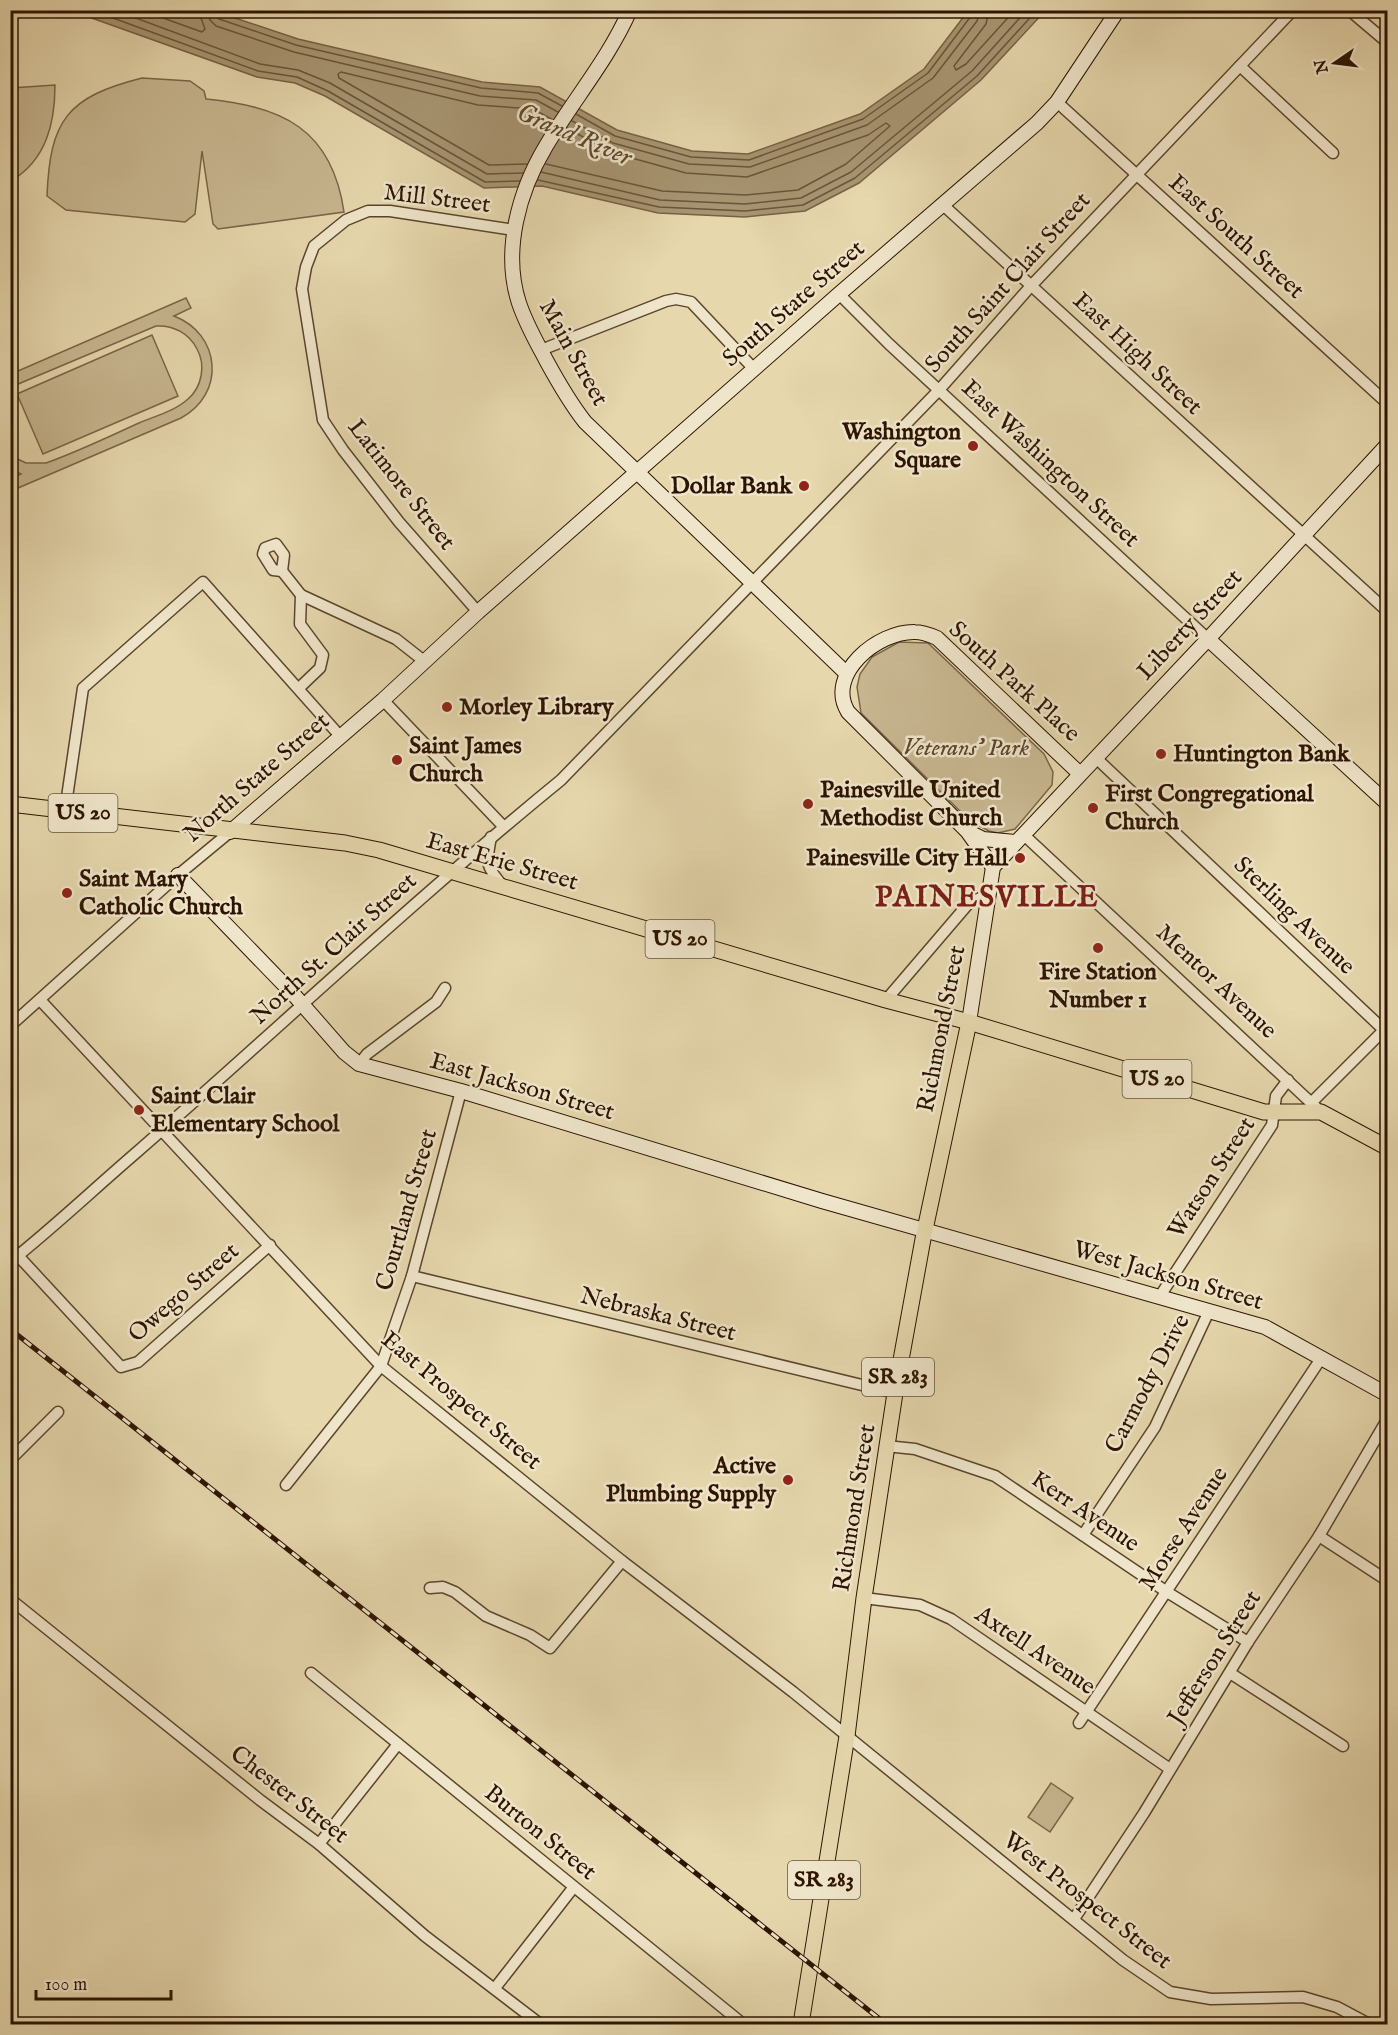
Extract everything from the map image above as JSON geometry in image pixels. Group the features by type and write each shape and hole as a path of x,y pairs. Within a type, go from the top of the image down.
{"main road":[{"name":"East Erie Street","path":"10,804 230,832 345,843 452,870 886,1000 969,1022"},
{"name":"US 20","path":"969,1022 1254,1109 1276,1112 1316,1107"},
{"name":"Richmond Street","path":"801,2025 847,1736 886,1446 925,1229 969,1022"},
{"name":"Mentor Avenue","path":"1316,1107 1388,1148"}],"street":[{"name":"Main Street","path":"630,10 598,69 547,144 528,182 514,231 512,249 518,301 569,401 585,422 636,474 846,673"},
{"name":"South State Street","path":"478,612 1037,123 1057,102 1118,10"},
{"name":"South Saint Clair Street","path":"751,581 939,390 1030,287 1293,10"},
{"path":"1349,10 1386,40"},
{"path":"1240,66 1332,153"},
{"name":"East South Street","path":"1057,102 1388,404"},
{"name":"East High Street","path":"942,204 1030,287 1072,321 1388,612"},
{"name":"Mill Street","path":"306,267 314,246 346,220 368,211 390,211 514,231"},
{"name":"Latimore Street","path":"306,267 302,289 305,316 316,367 323,420 343,450 399,522 478,612"},
{"name":"East Washington Street","path":"839,294 939,390 1208,639"},
{"path":"541,350 626,315 676,299 691,302 754,369"},
{"name":"Liberty Street","path":"1019,838 1208,639 1388,444"},
{"path":"282,571 301,595 396,639 424,661"},
{"name":"North St. Clair Street","path":"13,1255 161,1131 452,870 565,776 751,581"},
{"path":"65,811 83,688 203,582 340,736"},
{"path":"299,688 320,668 323,655 300,624 301,595"},
{"name":"North State Street","path":"10,1026 41,1001 178,874 383,700 478,612"},
{"name":"South Park Place","path":"846,673 879,641 914,632 938,639 1079,773"},
{"path":"1208,639 1388,804"},
{"path":"846,673 841,694 848,712 967,831 993,867 1019,838"},
{"path":"383,700 503,826"},
{"name":"Sterling Avenue","path":"1096,758 1386,1028"},
{"path":"967,831 983,839 1019,838"},
{"path":"490,837 487,861 489,871 503,886"},
{"name":"Mentor Avenue","path":"1019,838 1316,1107"},
{"name":"Richmond Street","path":"969,1022 993,867"},
{"name":"East Jackson Street","path":"178,874 344,1052 359,1064 461,1090 822,1201 925,1229"},
{"path":"886,1000 969,903 988,894"},
{"path":"359,1064 367,1054 436,1002 446,988"},
{"name":"East Prospect Street","path":"41,1001 381,1366 622,1561 847,1736"},
{"path":"1316,1107 1386,1028"},
{"name":"Watson Street","path":"1160,1296 1272,1125 1276,1112 1276,1096 1288,1080"},
{"name":"Courtland Street","path":"286,1485 381,1366 412,1276 461,1090"},
{"name":"West Jackson Street","path":"925,1229 1265,1327 1388,1395"},
{"name":"Owego Street","path":"13,1255 121,1367 138,1362 270,1245"},
{"name":"Nebraska Street","path":"412,1276 895,1393"},
{"name":"Carmody Drive","path":"1083,1536 1155,1427 1209,1311"},
{"name":"Morse Avenue","path":"1079,1723 1322,1357"},
{"path":"10,1460 58,1412"},
{"name":"Jefferson Street","path":"1074,1918 1144,1813 1248,1642 1318,1536 1388,1418"},
{"name":"Kerr Avenue","path":"886,1446 915,1449 994,1476 1167,1592 1248,1642"},
{"path":"1318,1536 1388,1581"},
{"path":"430,1588 443,1587 455,1592 486,1616 530,1635 550,1648 622,1561"},
{"name":"Axtell Avenue","path":"864,1598 920,1605 951,1619 1170,1768"},
{"name":"Chester Street","path":"10,1599 260,1800 319,1844 425,1936 540,2025"},
{"name":"Burton Street","path":"311,1673 743,2025"},
{"path":"1230,1673 1343,1746"},
{"name":"West Prospect Street","path":"847,1736 1124,1960 1170,1992 1211,2000 1304,1997 1337,2007 1369,2025"},
{"path":"319,1844 398,1744"},
{"path":"495,1988 573,1888"}],"green space":[{"path":"142,78 190,81 204,91 206,99 258,108 280,116 299,127 315,142 328,160 338,184 344,212 218,229 213,224 202,151 195,214 185,222 66,210 47,196 53,148 59,130 80,104 117,85"},
{"path":"55,85 53,114 46,140 33,163 11,181 11,88"},
{"path":"186,298 191,308 174,316 190,325 201,336 209,350 212,365 211,380 206,394 196,407 181,418 11,491 11,479 21,474 11,469 11,456 26,463 46,463 171,410 193,394 202,369 200,355 194,343 185,334 168,327 156,326 11,387 11,374"},
{"path":"152,335 178,396 43,454 17,394"},
{"name":"Veterans' Park","path":"899,642 928,643 1044,754 1053,772 1052,785 1015,829 998,833 970,821 861,713 857,687 860,674 872,657"},
{"path":"1051,1783 1073,1798 1050,1832 1028,1817"}],"water":[{"name":"Grand River","path":"72,11 214,11 298,39 482,82 540,87 617,130 692,151 748,154 860,114 924,69 968,11 1045,11 981,80 859,183 805,211 745,217 658,213 542,186 484,188 325,96 295,83 257,77"}],"railway":[{"path":"10,1329 886,2024"}],"place":[{"name":"Washington Square","path":"973,446"},
{"name":"Dollar Bank","path":"804,486"},
{"name":"Morley Library","path":"447,707"},
{"name":"Huntington Bank","path":"1161,754"},
{"name":"Saint James Church","path":"397,760"},
{"name":"Painesville United Methodist Church","path":"808,804"},
{"name":"First Congregational Church","path":"1093,808"},
{"name":"Painesville City Hall","path":"1020,858"},
{"name":"Saint Mary Catholic Church","path":"67,893"},
{"name":"Fire Station Number 1","path":"1098,948"},
{"name":"Saint Clair Elementary School","path":"139,1110"},
{"name":"Active Plumbing Supply","path":"788,1480"}],"district":[{"name":"PAINESVILLE","path":"987,898"}]}
